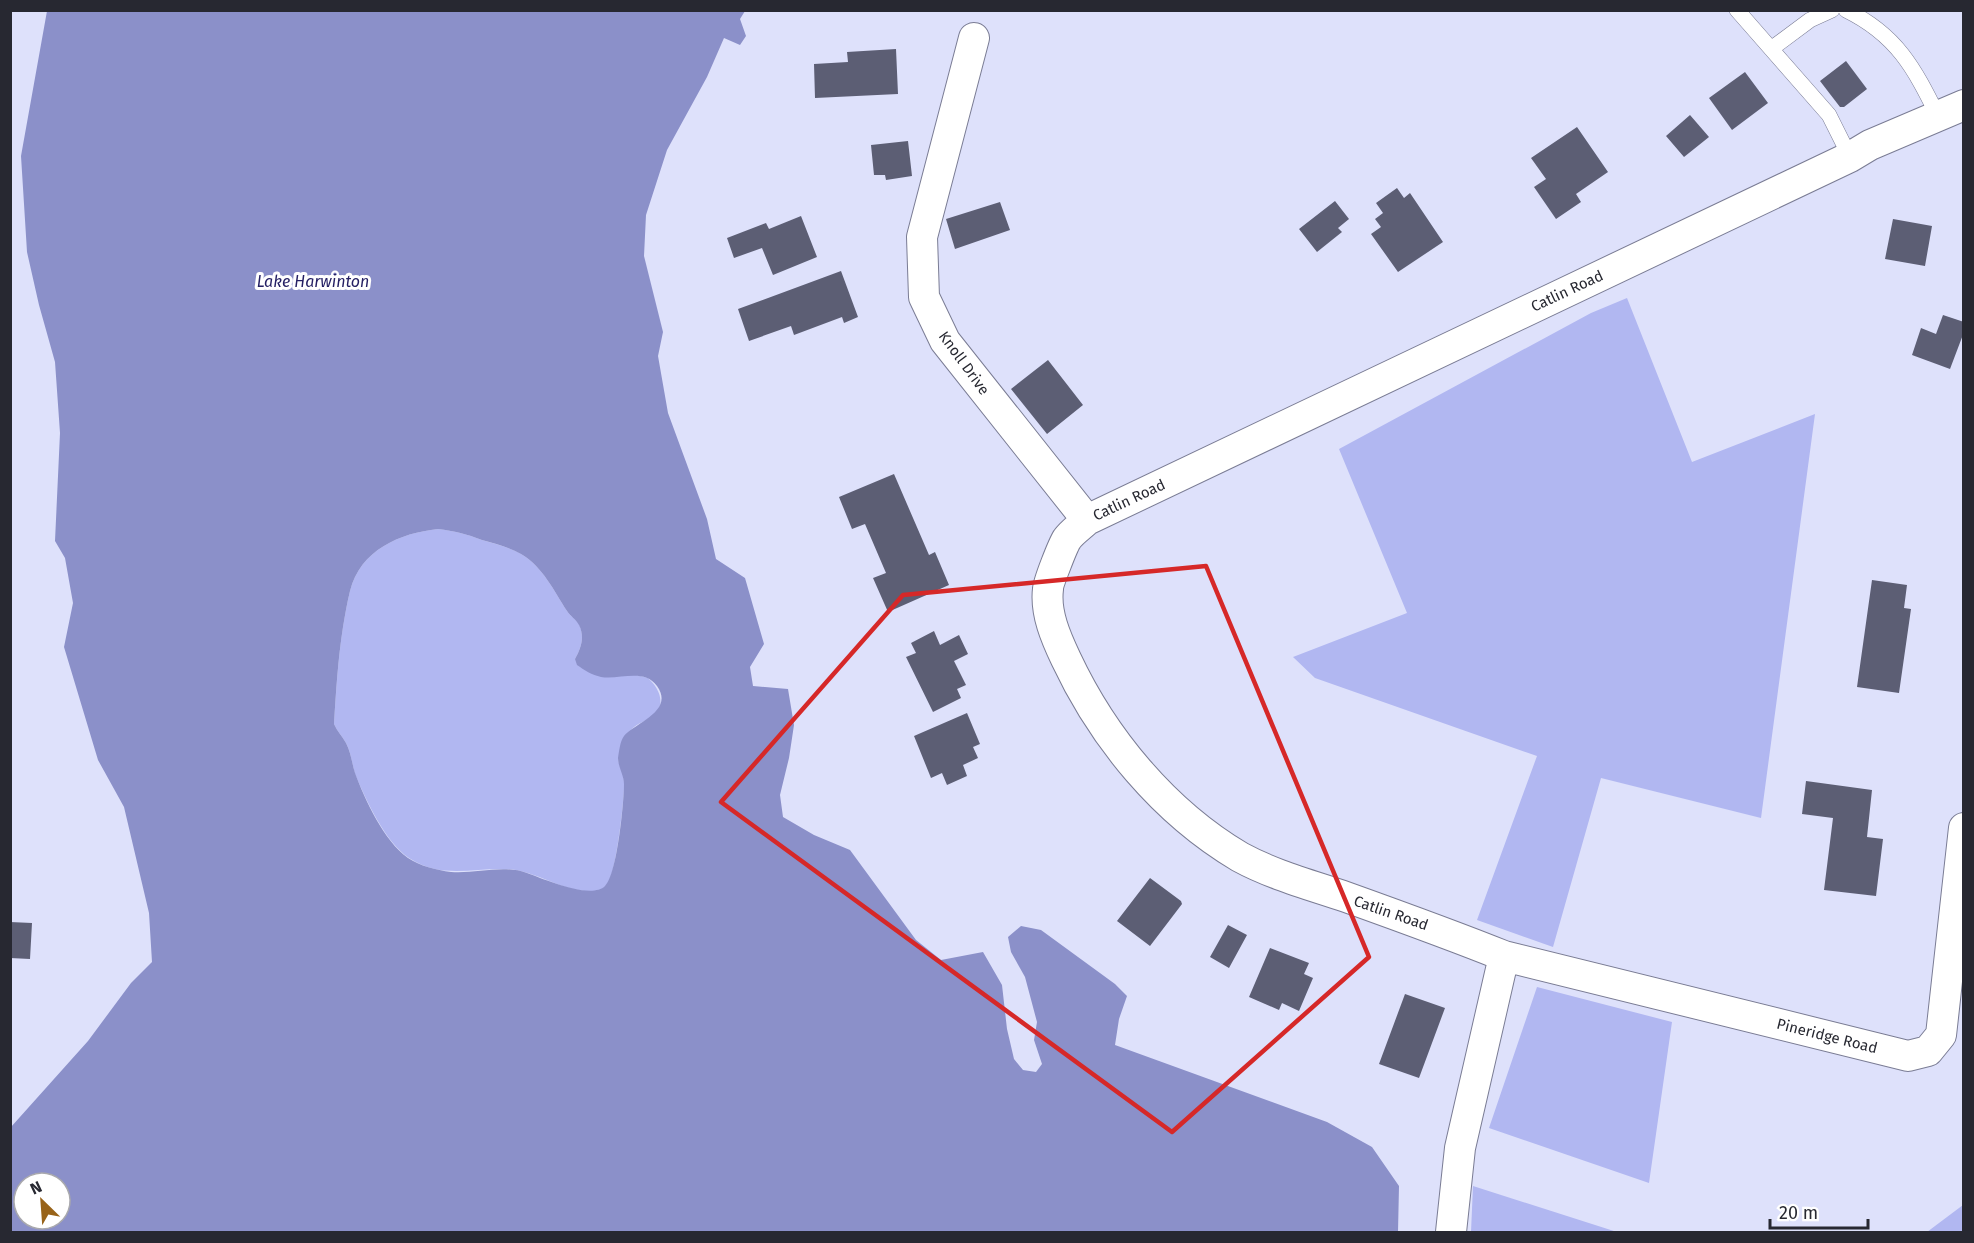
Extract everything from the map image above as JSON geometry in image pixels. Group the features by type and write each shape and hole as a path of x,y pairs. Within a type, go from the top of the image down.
{"street":[{"name":"Knoll Drive","path":"974,38 922,237 924,297 945,341 1087,520"},
{"name":"Catlin Road","path":"1504,956 1435,928 1286,877 1241,857 1198,827 1160,793 1120,750 1095,715 1052,630 1047,588 1067,539 1087,520 1850,157 1870,145 1951,111"},
{"name":"Pineridge Road","path":"1504,956 1908,1056 1928,1051 1941,1035 1963,838"},
{"path":"1452,1233 1460,1148 1504,956"}],"lane":[{"path":"1737,10 1829,115 1850,157"},
{"path":"1771,49 1810,20 1832,10"},
{"path":"1846,10 1862,18 1896,45 1918,76 1951,111"}],"highlighted area":[{"path":"1206,566 1369,957 1172,1132 721,802 903,595"}],"shaded area":[{"path":"1627,298 1692,462 1815,414 1761,818 1601,778 1553,947 1477,920 1537,756 1315,678 1293,657 1407,613 1339,449 1591,313"},
{"path":"438,529 502,546 529,559 542,572 568,613 579,624 582,642 575,659 648,678 658,691 660,706 651,718 632,729 618,760 624,782 620,833 612,874 605,887 597,891 573,889 517,870 456,871 421,864 409,858 392,842 377,820 359,784 348,747 334,724 340,651 350,591 355,577 372,554 396,540"},
{"path":"1537,987 1672,1022 1649,1183 1489,1128"},
{"path":"1473,1186 1617,1232 1471,1232"},
{"path":"1963,1205 1963,1232 1927,1232"}],"water":[{"name":"Lake Harwinton","path":"47,11 745,11 740,19 746,36 740,45 724,38 707,77 667,150 646,215 644,256 663,332 658,356 668,413 707,519 716,559 745,578 764,644 750,667 753,686 788,689 794,725 780,795 783,817 814,835 850,850 916,940 941,960 983,952 1002,985 1007,1029 1014,1059 1023,1070 1036,1072 1042,1064 1034,1040 1037,1022 1025,977 1011,952 1008,937 1021,926 1041,930 1115,984 1127,996 1119,1019 1115,1045 1327,1122 1372,1147 1399,1186 1398,1232 11,1232 11,1127 88,1041 131,983 152,962 149,913 124,807 98,760 64,647 73,603 65,558 55,541 60,433 55,362 27,252 21,156","holes":["438,529 460,533 516,552 529,559 542,572 581,629 582,638 575,659 577,665 601,677 645,677 657,686 661,695 661,703 657,709 629,731 622,741 618,758 624,784 619,838 609,879 605,886 598,890 579,890 518,870 451,872 434,869 408,858 399,851 376,819 355,773 348,747 334,724 340,651 350,591 355,577 372,554 396,540"]}],"building":[{"path":"896,49 898,94 815,98 814,64 848,62 847,52"},
{"path":"1846,61 1867,89 1844,107 1840,107 1820,81"},
{"path":"1745,72 1768,103 1732,130 1709,98"},
{"path":"1690,115 1709,137 1684,157 1666,136"},
{"path":"1577,127 1608,172 1576,194 1581,202 1556,219 1534,187 1546,179 1531,158"},
{"path":"908,141 912,176 886,180 885,175 874,175 871,145"},
{"path":"1397,188 1404,198 1410,193 1443,242 1398,272 1371,234 1381,227 1375,219 1383,213 1376,203"},
{"path":"1335,201 1349,219 1338,228 1342,232 1317,252 1299,229"},
{"path":"1000,202 1010,230 955,249 946,219"},
{"path":"801,216 817,257 773,275 762,248 734,258 727,238 766,223 769,229"},
{"path":"1893,219 1932,226 1925,266 1885,259"},
{"path":"841,271 858,317 844,323 842,317 794,335 791,326 749,341 738,309"},
{"path":"1943,315 1964,322 1964,332 1950,369 1912,355 1921,328 1936,334"},
{"path":"1048,360 1083,405 1047,434 1011,389"},
{"path":"894,474 929,555 935,552 949,585 888,612 873,578 886,573 865,524 852,529 839,497"},
{"path":"1872,580 1907,585 1904,608 1911,609 1899,693 1857,687"},
{"path":"934,631 940,645 959,635 968,654 954,661 966,685 957,689 961,698 933,712 906,657 916,653 911,643"},
{"path":"967,713 980,744 973,747 978,758 963,765 967,776 947,785 942,773 931,778 914,736"},
{"path":"1806,781 1872,790 1867,837 1883,839 1876,896 1824,890 1833,818 1802,814"},
{"path":"1150,878 1182,904 1150,946 1117,921"},
{"path":"10,922 32,923 30,959 10,958"},
{"path":"1228,925 1247,935 1229,968 1210,957"},
{"path":"1270,948 1309,963 1304,974 1313,978 1299,1011 1282,1003 1279,1010 1249,997"},
{"path":"1405,994 1445,1008 1419,1078 1379,1064"}]}
